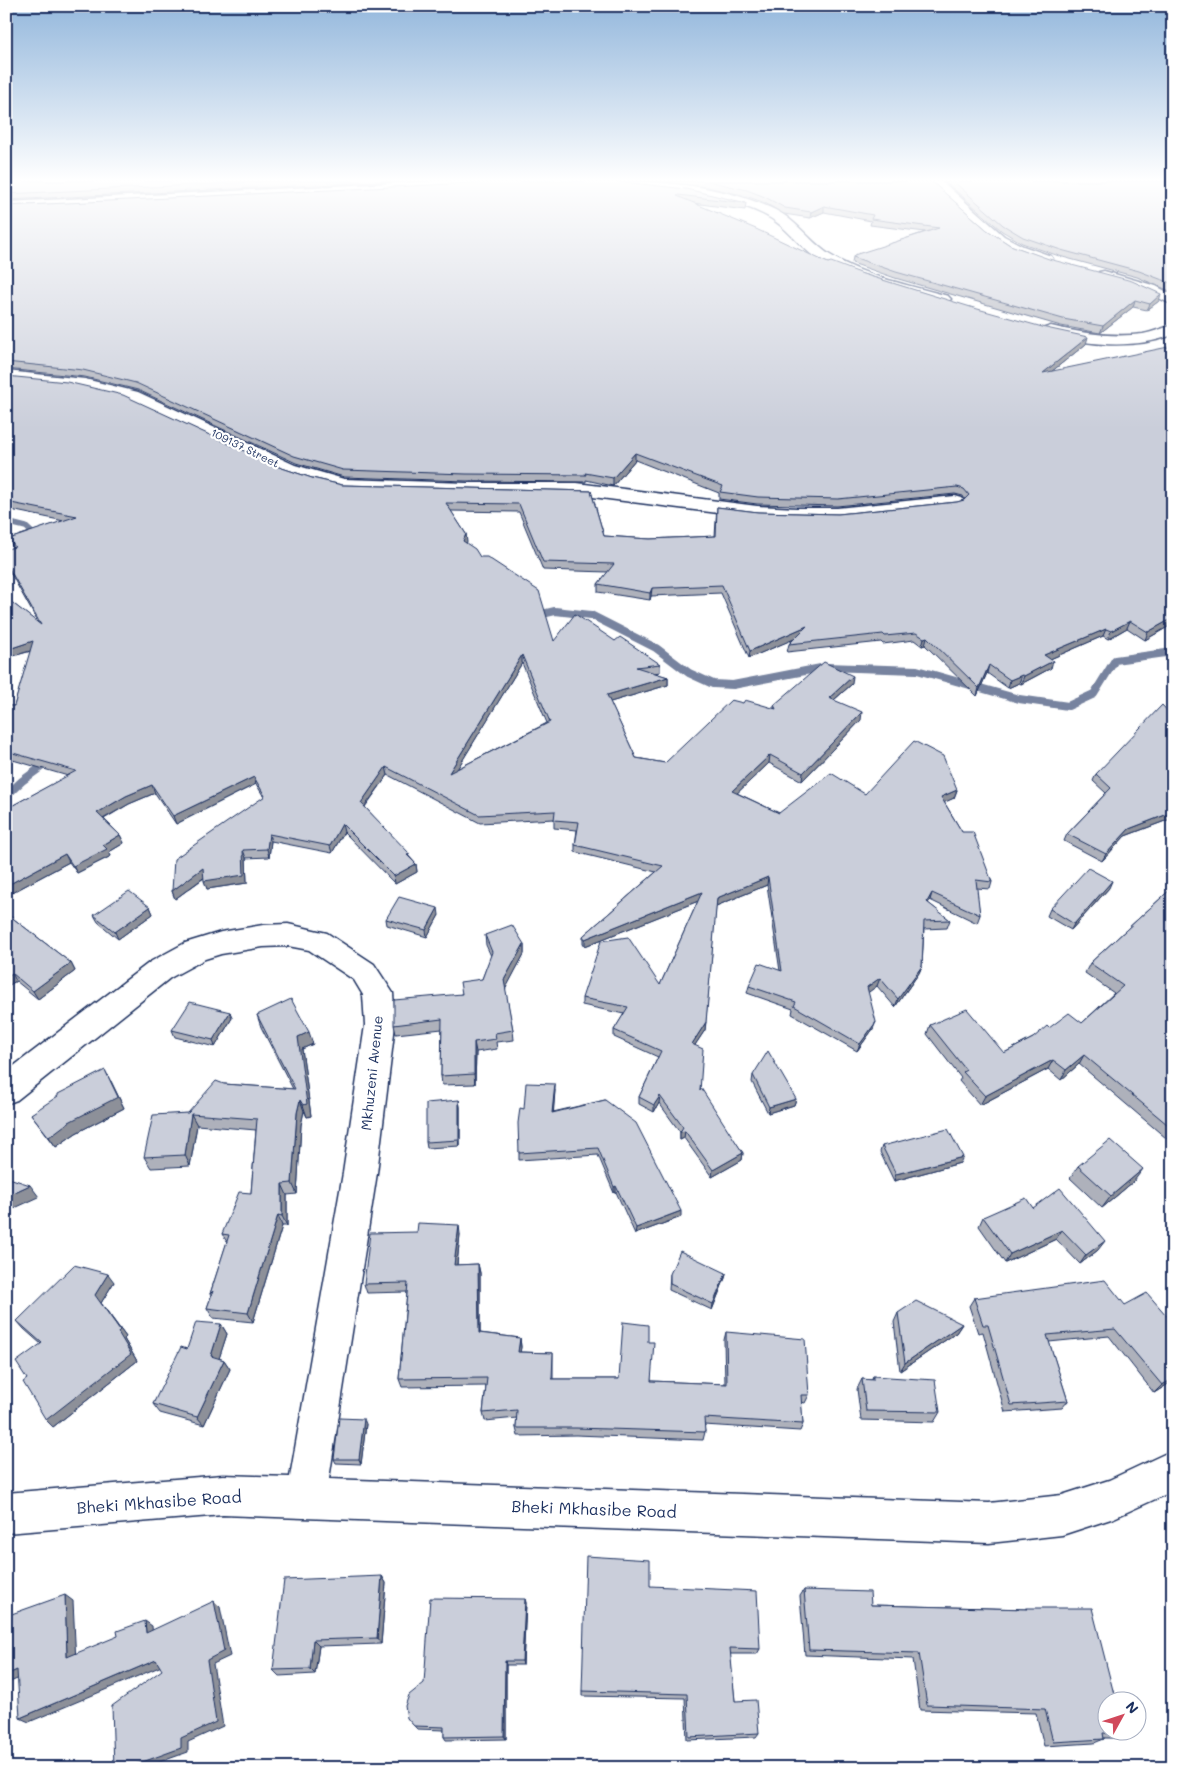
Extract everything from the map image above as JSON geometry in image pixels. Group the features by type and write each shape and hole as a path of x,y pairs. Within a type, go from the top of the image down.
{"street":[{"path":"838,264 953,302"},
{"path":"1089,271 1151,288 1173,301"},
{"path":"1035,326 1078,336 1119,340 1140,339 1173,330"},
{"name":"109137 Street","path":"6,376 94,385 132,396 288,469 321,480 344,485 577,489 757,512 797,514 837,514 955,502"},
{"name":"Mkhuzeni Avenue","path":"6,1090 160,970 195,951 221,943 263,936 288,935 317,941 364,972 378,994 380,1025 360,1173 306,1499"},
{"name":"Bheki Mkhasibe Road","path":"6,1513 223,1496 989,1523 1062,1515 1114,1498 1173,1470"}],"building":[{"path":"6,264 836,264 974,308 1046,328 1088,337 1043,373 1173,346 1173,618 1148,632 1130,621 1111,631 1106,629 1044,655 1053,661 1024,676 1022,675 1010,680 989,665 979,688 927,637 924,638 916,633 885,636 883,634 789,644 807,626 750,651 722,585 652,588 650,593 598,584 614,564 543,562 519,504 446,503 466,534 463,541 475,549 480,557 487,557 539,591 554,641 575,614 615,641 620,637 660,664 636,667 668,677 607,695 636,758 665,763 731,700 743,703 745,700 776,709 774,705 824,662 853,676 829,698 862,712 803,773 770,755 732,791 779,813 831,773 865,794 914,741 943,756 957,790 941,797 962,832 973,832 992,882 976,880 980,915 932,893 927,902 950,920 924,921 922,966 898,999 880,978 867,987 876,1022 860,1044 794,1006 796,1002 749,986 759,963 782,971 768,877 717,898 706,1022 692,1044 703,1049 700,1091 701,1088 743,1153 713,1170 685,1131 680,1132 683,1127 660,1096 654,1105 639,1097 661,1051 614,1030 628,1007 582,998 601,941 628,937 660,985 702,892 585,939 583,936 663,866 575,845 579,822 554,820 555,811 479,815 386,767 361,803 410,854 407,855 416,864 394,876 342,824 330,846 269,834 267,849 243,850 244,875 204,881 203,868 172,891 174,859 265,796 254,777 173,816 152,785 126,796 97,813 120,835 103,845 107,849 73,866 65,854 6,886 6,809 76,771 6,751 6,706 14,706 33,641 6,650 6,598 41,625 6,563 6,549 15,547 9,539 77,516 6,502 6,376 67,382 123,395 279,467 312,478 342,485 591,491 604,536 650,539 716,536 717,507 758,512 838,514 957,502 964,500 969,495 964,489 957,487 838,499 758,497 720,492 723,486 635,453 613,478 585,473 586,475 466,474 343,470 294,456 136,383 83,370 6,362","holes":["522,655 550,722 449,773"]},
{"path":"872,264 1067,264 1132,281 1161,294 1150,304 1135,300 1103,326 1063,319"},
{"path":"1112,264 1173,264 1173,284 1139,271"},
{"path":"1162,705 1173,717 1173,812 1129,829 1106,854 1067,834 1111,788 1096,774"},
{"path":"1088,868 1112,881 1074,924 1050,909"},
{"path":"1173,887 1173,1129 1084,1055 1066,1070 1053,1060 985,1096 963,1072 966,1070 930,1025 967,1009 1004,1053 1033,1038 1047,1026 1049,1028 1069,1013 1082,1023 1123,986 1090,963"},
{"path":"129,891 150,907 115,932 94,915"},
{"path":"399,897 438,908 426,930 386,919"},
{"path":"6,913 71,963 33,991 12,973 6,977"},
{"path":"512,925 524,944 504,980 513,1030 495,1033 496,1039 474,1042 474,1074 441,1076 442,1019 394,1025 394,1000 462,994 460,982 482,979 492,952 485,935"},
{"path":"291,999 309,1032 298,1037 307,1104 303,1105 300,1100 297,1113 292,1183 282,1184 282,1216 278,1215 248,1313 207,1308 229,1235 222,1234 239,1192 251,1193 257,1119 191,1114 185,1155 144,1157 153,1115 188,1113 216,1081 224,1084 295,1089 257,1015"},
{"path":"190,1002 230,1012 213,1040 172,1030"},
{"path":"768,1051 796,1099 769,1107 753,1075"},
{"path":"105,1070 118,1097 69,1122 49,1137 31,1114 58,1096 58,1094"},
{"path":"526,1083 555,1084 552,1113 605,1100 636,1123 681,1211 636,1228 616,1186 614,1187 598,1148 519,1153 518,1123 520,1108 524,1109"},
{"path":"459,1100 459,1140 426,1142 426,1103"},
{"path":"948,1129 963,1157 896,1174 882,1146"},
{"path":"1110,1140 1143,1169 1111,1196 1078,1166"},
{"path":"6,1177 30,1185 6,1196"},
{"path":"1060,1188 1105,1241 1086,1255 1062,1230 1010,1254 983,1217 1026,1198 1033,1208"},
{"path":"418,1223 459,1225 454,1265 478,1264 479,1333 520,1338 518,1352 553,1353 552,1379 619,1379 623,1322 648,1325 648,1342 654,1342 651,1381 727,1384 726,1332 805,1339 809,1395 801,1395 803,1424 704,1418 705,1432 516,1428 517,1410 483,1413 487,1378 399,1379 408,1283 364,1284 370,1233 417,1232"},
{"path":"680,1251 726,1273 713,1304 670,1284 670,1274"},
{"path":"74,1265 108,1274 95,1295 120,1330 118,1332 131,1354 46,1420 23,1382 27,1379 16,1362 42,1343 17,1321"},
{"path":"1105,1280 1125,1305 1147,1293 1173,1323 1173,1379 1162,1385 1115,1329 1047,1335 1068,1401 1011,1405 988,1325 983,1325 974,1298"},
{"path":"916,1301 962,1324 905,1363 898,1313"},
{"path":"196,1322 221,1324 211,1356 224,1360 197,1417 153,1404 181,1347 187,1349"},
{"path":"873,1376 935,1380 940,1412 866,1411 862,1379 873,1380"},
{"path":"339,1418 364,1419 359,1459 334,1459"},
{"path":"586,1556 650,1560 650,1586 757,1591 760,1649 730,1648 735,1701 756,1700 759,1733 689,1737 687,1694 582,1691"},
{"path":"382,1576 377,1638 313,1640 310,1669 273,1670 284,1580"},
{"path":"804,1590 870,1592 871,1605 1028,1609 1092,1608 1113,1692 1096,1692 1096,1739 1053,1742 1045,1709 927,1705 919,1653 809,1650"},
{"path":"65,1595 67,1657 118,1636 117,1631 145,1621 146,1633 214,1601 224,1651 207,1660 216,1722 181,1738 181,1748 126,1768 114,1768 112,1706 162,1670 156,1660 20,1718 17,1670 6,1675 6,1616"},
{"path":"430,1598 525,1599 522,1661 505,1661 504,1736 444,1737 444,1727 414,1726 407,1718 405,1706 409,1695 424,1683"}],"waterway":[{"path":"6,522 26,527 40,540"},
{"path":"534,616 555,611 591,615 656,648 689,673 713,684 733,685 826,667 917,670 1019,699 1068,706 1094,694 1115,660 1173,652"},
{"path":"6,796 22,781 48,762"}]}
